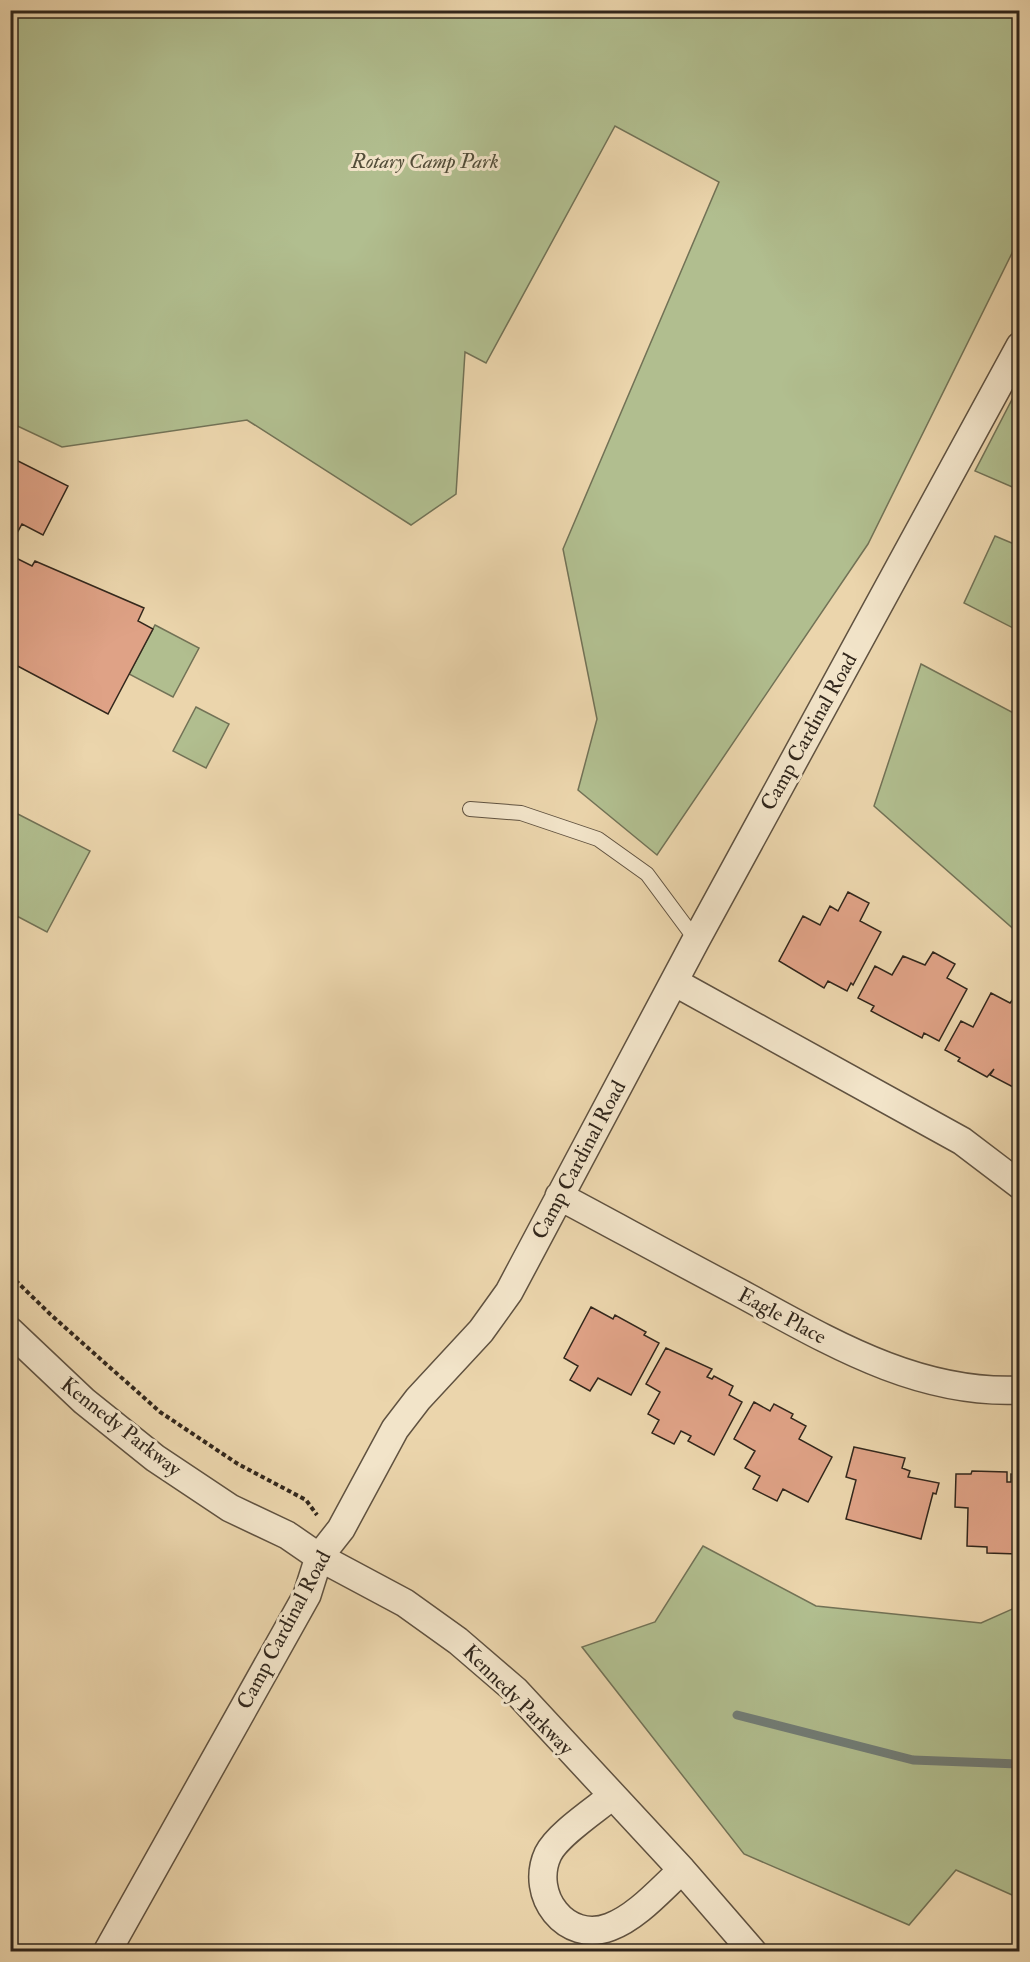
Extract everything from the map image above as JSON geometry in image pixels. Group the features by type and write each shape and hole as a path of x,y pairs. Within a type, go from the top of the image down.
{"street":[{"name":"Camp Cardinal Road","path":"107,1952 307,1595 319,1557 341,1530 395,1430 418,1399 481,1331 509,1292 676,982 696,940 1020,346"},
{"path":"676,982 962,1142 1020,1185"},
{"name":"Eagle Place","path":"559,1196 855,1355 919,1378 987,1391 1020,1390"},
{"name":"Kennedy Parkway","path":"10,1331 84,1401 155,1458 230,1508 287,1535 319,1557 405,1603 459,1641 515,1690 682,1870 753,1952"},
{"path":"612,1796 548,1853 542,1873 550,1908 564,1923 584,1930 609,1928 629,1916 682,1870"}],"lane":[{"path":"470,809 521,813 598,839 646,874 696,940"}],"path":[{"path":"10,1275 50,1314 160,1412 238,1464 306,1500 320,1518 341,1530"}],"green space":[{"name":"Rotary Camp Park","path":"10,11 1019,11 1019,239 868,544 657,855 578,790 597,719 563,549 719,182 615,126 486,363 465,352 456,494 411,525 247,420 62,447 11,423"},
{"path":"1019,386 1020,484 1017,489 975,471"},
{"path":"995,536 1019,546 1019,631 964,603"},
{"path":"155,625 199,648 173,697 129,674"},
{"path":"921,664 1019,716 1019,934 874,806"},
{"path":"196,707 229,724 206,768 173,751"},
{"path":"10,810 90,851 47,932 11,913"},
{"path":"703,1546 816,1606 981,1623 1019,1606 1019,1898 956,1870 909,1925 744,1854 582,1647 655,1622"}],"building":[{"path":"10,457 68,486 43,535 22,524 10,546"},
{"path":"10,555 32,566 35,561 144,608 138,621 153,629 108,714 10,662"},
{"path":"848,892 869,903 860,921 881,932 853,985 851,983 847,991 828,981 824,988 779,961 803,916 820,925 830,906 838,911"},
{"path":"933,952 955,964 947,978 967,989 939,1041 924,1033 922,1038 871,1011 874,1006 858,998 875,966 892,975 903,956 925,965"},
{"path":"991,993 1010,1003 1014,998 1020,1001 1020,1081 1017,1080 1013,1087 990,1075 994,1069 987,1077 958,1061 960,1058 945,1050 961,1021 973,1027"},
{"path":"591,1307 613,1319 615,1315 646,1332 644,1335 659,1343 631,1395 598,1378 590,1391 570,1380 578,1366 564,1358"},
{"path":"666,1348 712,1369 707,1377 712,1379 714,1376 733,1386 729,1395 742,1402 714,1455 688,1441 691,1436 681,1431 674,1444 652,1433 659,1420 648,1414 660,1392 646,1384"},
{"path":"754,1402 770,1411 774,1404 793,1414 791,1418 806,1426 799,1439 832,1457 808,1502 783,1489 777,1501 753,1489 760,1476 745,1468 755,1451 734,1439"},
{"path":"854,1447 905,1458 902,1468 910,1471 908,1477 939,1483 936,1494 933,1493 921,1539 846,1519 856,1480 846,1477"},
{"path":"972,1471 1007,1472 1007,1482 1011,1482 1011,1474 1020,1475 1019,1554 987,1553 987,1547 967,1546 968,1508 955,1507 956,1474 971,1474"}],"waterway":[{"path":"737,1715 913,1760 1020,1764"}]}
